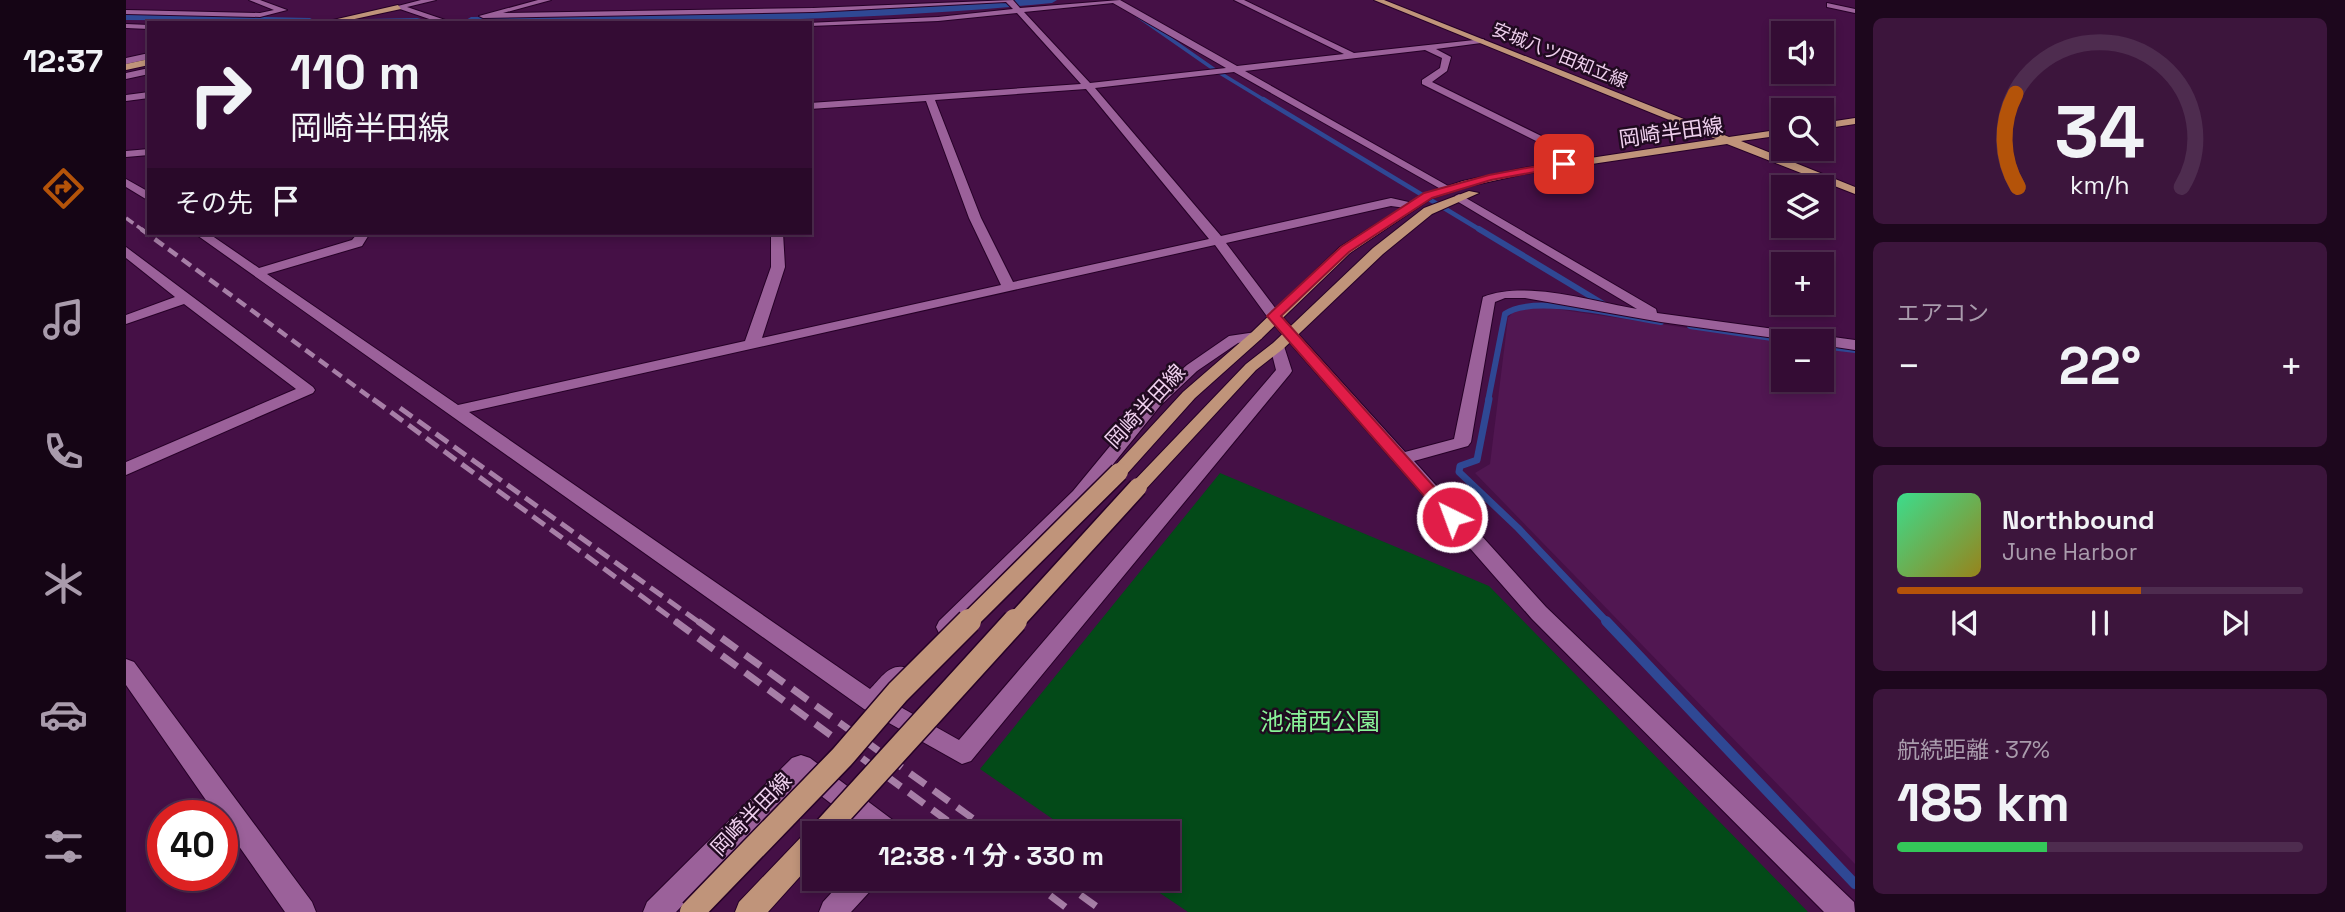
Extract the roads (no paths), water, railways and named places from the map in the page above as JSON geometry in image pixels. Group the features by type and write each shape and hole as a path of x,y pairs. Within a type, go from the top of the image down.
{"main road":[{"path":"374,0 398,7"},
{"name":"安城八ツ田知立線","path":"1378,0 1731,139"},
{"path":"333,21 398,7"},
{"path":"352,21 398,7"},
{"path":"126,69 147,64"},
{"path":"1834,124 1855,121"},
{"path":"1834,134 1855,131"},
{"path":"1731,139 1771,134"},
{"name":"岡崎半田線","path":"832,821 1251,367 1398,234 1452,194 1489,178 1731,139 1855,191"},
{"path":"1748,147 1771,143"},
{"name":"岡崎半田線","path":"692,912 842,757 898,692 1119,472 1189,395 1256,336 1345,250 1409,206 1452,194 1748,147"},
{"path":"749,912 802,855"}],"street":[{"path":"126,11 260,15 283,10 253,0"},
{"path":"398,7 432,0"},
{"path":"547,0 483,16 747,12 1004,0"},
{"path":"745,0 747,12"},
{"path":"812,23 895,22 1013,4 1115,0 1238,68 1661,317"},
{"path":"1238,0 1352,55"},
{"path":"1855,2 1830,5 1855,11"},
{"path":"126,11 165,3"},
{"path":"561,21 636,3"},
{"path":"1013,4 1088,86 1218,241 1274,316 1284,339 1401,460 1539,613 1844,912"},
{"path":"398,7 443,21"},
{"path":"126,26 147,27"},
{"path":"812,106 1088,86 1480,41"},
{"path":"1426,47 1447,57 1444,69 1425,82 1584,161"},
{"path":"137,48 147,48"},
{"path":"126,61 147,64"},
{"path":"126,76 147,65"},
{"path":"126,98 147,94"},
{"path":"929,97 975,218 1009,287"},
{"path":"126,154 147,152"},
{"path":"126,183 147,197"},
{"path":"452,411 1391,202 1409,206"},
{"path":"203,235 872,702 962,754 1284,371 1284,339"},
{"path":"258,272 357,243 363,235"},
{"path":"752,344 778,267 777,235"},
{"path":"126,251 184,299 231,330 307,390 126,469"},
{"path":"1401,460 1462,442 1488,300 1503,294 1525,293 1661,317 1855,345"},
{"path":"126,320 184,299"},
{"path":"872,702 1079,495 1154,403 1192,368 1234,338 1256,336"},
{"path":"126,668 303,912"},
{"path":"657,912 801,766 873,821"},
{"path":"833,912 852,891"}],"waterway":[{"path":"644,15 825,12 1024,0"},
{"path":"471,20 835,15 1052,0"},
{"path":"1136,15 1215,70 1266,101"},
{"path":"126,17 310,21"},
{"path":"1263,99 1482,231"},
{"path":"1479,229 1605,305"},
{"path":"1488,401 1505,314 1518,308 1580,308 1661,322"},
{"path":"1690,326 1771,338"},
{"path":"1834,347 1855,350"},
{"path":"1489,399 1477,460 1460,466 1459,472 1518,528 1608,623"},
{"path":"1606,621 1855,884"}],"railway":[{"path":"126,218 144,231"},
{"path":"141,229 147,233"},
{"path":"149,235 375,401"},
{"path":"373,399 678,623"},
{"path":"400,408 700,623"},
{"path":"675,621 948,821"},
{"path":"698,621 976,821"},
{"path":"1044,891 1072,912"},
{"path":"1075,891 1104,912"}],"park label":[{"name":"池浦西公園","path":"1320,721"}]}
